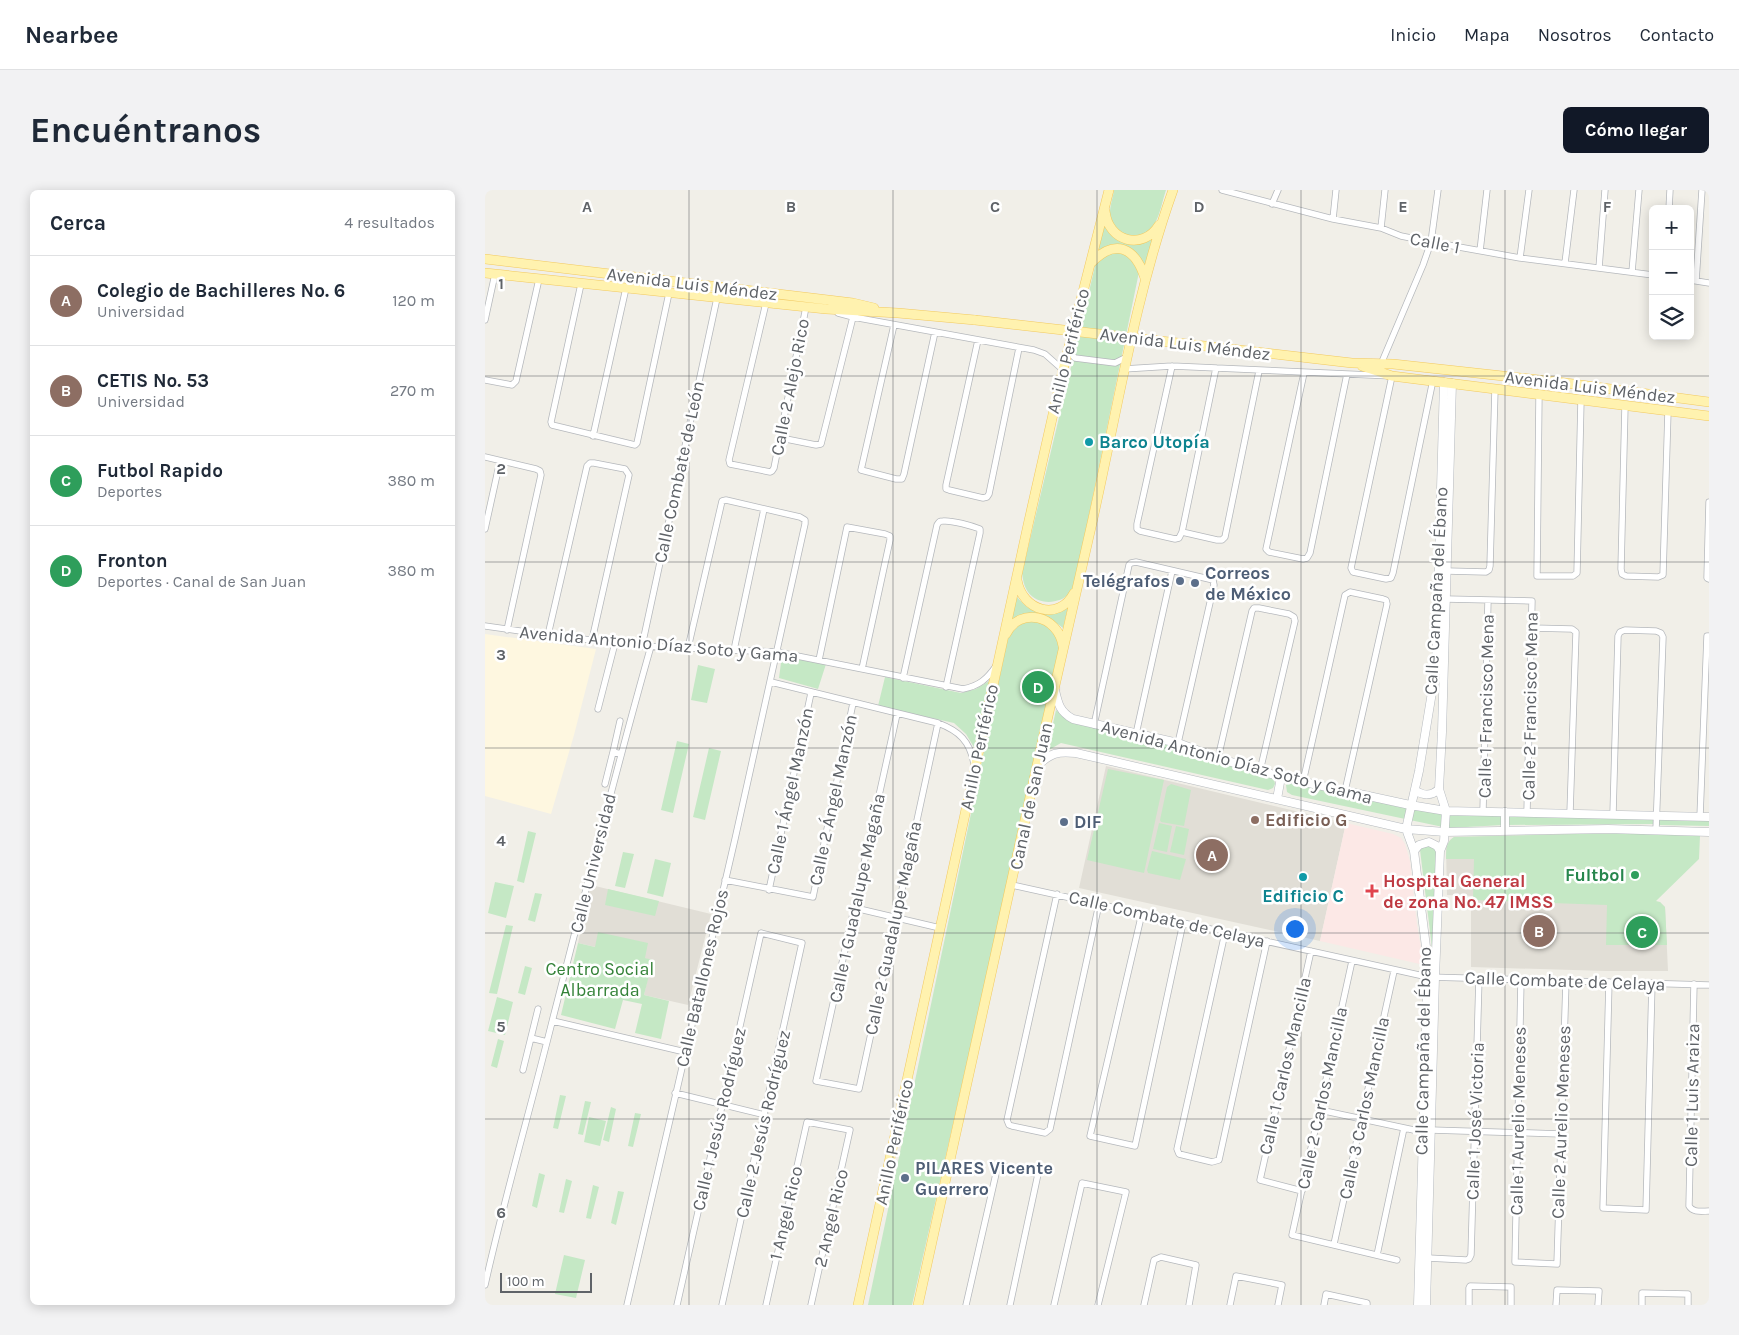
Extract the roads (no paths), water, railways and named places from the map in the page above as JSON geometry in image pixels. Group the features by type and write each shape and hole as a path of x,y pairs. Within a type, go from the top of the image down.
{"main road":[{"name":"Anillo Periférico","path":"858,1305 1063,370 1109,190"},
{"path":"1063,649 1090,535 1145,278 1173,190"},
{"path":"1105,208 1108,224 1112,230 1127,240 1135,241 1149,236 1155,232 1162,220"},
{"path":"1089,264 1105,251 1124,250 1136,258 1145,278"},
{"name":"Avenida Luis Méndez","path":"485,259 853,303 898,313"},
{"name":"Avenida Luis Méndez","path":"485,273 826,309 975,320 1352,363 1381,364 1558,382 1709,402"},
{"name":"Avenida Luis Méndez","path":"1352,363 1392,376 1709,416"},
{"path":"1017,578 1019,590 1025,601 1049,610 1061,606 1071,599 1077,587"},
{"path":"1003,643 1009,630 1018,621 1031,617 1038,618 1054,626 1061,636 1063,649"},
{"name":"Canal de San Juan","path":"1011,885 1063,649"},
{"path":"918,1305 1011,885"}],"street":[{"path":"1272,204 1278,190"},
{"path":"1333,218 1336,190"},
{"path":"1381,228 1385,190"},
{"path":"1381,364 1431,242 1438,190"},
{"path":"1480,251 1487,190"},
{"path":"1520,258 1529,190"},
{"path":"1565,264 1574,190"},
{"path":"1599,268 1605,190"},
{"path":"1632,272 1639,190"},
{"path":"1669,205 1670,190"},
{"path":"1694,271 1702,190"},
{"name":"Calle 1","path":"1226,191 1272,204 1381,228 1401,236 1431,242 1520,258 1649,274"},
{"path":"485,320 495,274"},
{"path":"485,380 512,385 517,381 539,279"},
{"path":"1694,281 1709,283"},
{"path":"581,284 551,422 552,425 593,436 635,444 637,443 669,293"},
{"path":"593,436 626,288"},
{"name":"Calle Combate de León","path":"642,646 717,298"},
{"name":"Calle 2 Alejo Rico","path":"766,303 729,460 730,464 770,472 774,468 781,438 806,307"},
{"name":"Avenida Luis Méndez","path":"826,309 853,317 1045,354 1063,370"},
{"path":"781,438 816,445 821,444 853,317"},
{"path":"894,325 861,470 902,479 935,332"},
{"path":"978,340 946,489 983,498 987,497 1019,348"},
{"path":"1068,351 1075,358 1115,363 1127,357"},
{"path":"1172,366 1137,529 1175,539 1181,535 1217,540 1222,540 1225,537 1259,371"},
{"name":"Avenida Luis Méndez","path":"1124,369 1172,366 1392,376"},
{"path":"1181,535 1216,368"},
{"path":"1303,373 1266,549 1269,552 1303,559 1307,558 1347,374"},
{"path":"1392,376 1351,568 1353,572 1386,579 1391,578 1433,380"},
{"name":"Calle Campaña del Ébano","path":"1418,1305 1425,1198 1431,977 1440,851 1445,832 1446,811 1439,789 1447,571 1448,382"},
{"name":"Calle Campaña del Ébano","path":"1431,977 1415,851 1406,829 1415,790 1436,668 1448,382"},
{"path":"1447,571 1486,572 1489,570 1495,388"},
{"path":"1539,395 1537,576 1573,576 1577,573 1581,400"},
{"path":"1625,406 1622,574 1663,575 1668,411"},
{"path":"485,458 536,469 540,471 541,475 507,630"},
{"path":"485,529 500,461"},
{"path":"549,635 587,466 590,463 602,464 625,469 629,475 592,640"},
{"path":"689,648 720,504 726,500 764,509 734,650"},
{"path":"1708,578 1709,502"},
{"name":"Calle Batallones Rojos","path":"627,1305 771,682 805,524 805,520 800,517 764,509"},
{"path":"903,678 937,525 943,520 980,529 946,687"},
{"path":"819,660 847,527 889,536 890,540 862,669"},
{"path":"1094,724 1129,565 1136,562 1213,580 1214,585 1178,742"},
{"path":"1136,734 1172,570"},
{"path":"1303,782 1347,592 1383,599 1386,600 1387,604 1345,791"},
{"path":"1446,599 1488,600"},
{"name":"Calle 2 Francisco Mena","path":"1488,600 1532,601 1527,812"},
{"name":"Calle 1 Francisco Mena","path":"1483,811 1488,600"},
{"path":"1218,758 1252,611 1254,608 1259,608 1289,614 1294,617 1295,621 1260,771"},
{"name":"Avenida Antonio Díaz Soto y Gama","path":"485,626 642,646 777,652 963,690 973,688 988,677 998,663"},
{"path":"1532,628 1572,629 1575,632 1570,813"},
{"path":"1613,814 1618,636 1620,632 1625,630 1655,631 1661,633 1663,637 1656,830"},
{"path":"1700,817 1708,636"},
{"path":"598,709 615,643"},
{"name":"Calle Universidad","path":"485,1285 501,1213 651,646"},
{"path":"771,682 952,728 960,735 972,753 975,768"},
{"name":"Avenida Antonio Díaz Soto y Gama","path":"1054,688 1058,704 1063,713 1073,719 1178,742 1218,758 1281,777 1410,805 1446,811 1709,818"},
{"name":"Calle 1 Ángel Manzón","path":"769,890 811,692"},
{"name":"Calle 2 Ángel Manzón","path":"769,890 813,897 853,703"},
{"name":"Calle 1 Guadalupe Magaña","path":"816,1081 897,714"},
{"path":"605,784 620,721"},
{"name":"Calle 2 Guadalupe Magaña","path":"816,1081 859,1089 938,723"},
{"path":"613,752 621,754"},
{"name":"Avenida Antonio Díaz Soto y Gama","path":"1037,766 1049,755 1062,752 1076,754 1406,829 1445,832 1656,830 1709,832"},
{"path":"1277,799 1281,777"},
{"path":"1415,790 1425,794 1435,793 1439,789"},
{"path":"1505,812 1505,831"},
{"path":"1415,851 1419,845 1429,842 1437,846 1440,851"},
{"path":"725,880 769,890"},
{"name":"Calle Combate de Celaya","path":"1011,885 1395,971 1431,977 1709,985"},
{"path":"1057,894 1007,1120 1009,1125 1019,1128 1045,1133 1049,1129 1099,904"},
{"path":"855,908 940,928"},
{"path":"1142,914 1090,1136 1135,1146 1183,924"},
{"name":"Calle 2 Jesús Rodríguez","path":"722,1305 802,943 761,933"},
{"name":"Calle 1 Jesús Rodríguez","path":"677,1305 761,933"},
{"path":"1225,933 1177,1150 1182,1156 1215,1163 1219,1160 1267,942"},
{"name":"Calle 1 Carlos Mancilla","path":"1302,1190 1260,1180 1311,952"},
{"name":"Calle 2 Carlos Mancilla","path":"1334,1244 1292,1235 1351,961"},
{"name":"Calle 3 Carlos Mancilla","path":"1334,1244 1395,971"},
{"name":"Calle 1 José Victoria","path":"1427,1258 1466,1260 1471,1255 1479,978"},
{"name":"Calle 1 Aurelio Meneses","path":"1521,980 1515,1262 1557,1264"},
{"name":"Calle 2 Aurelio Meneses","path":"1557,1264 1566,981"},
{"path":"1609,982 1603,1208 1646,1210 1652,983"},
{"name":"Calle 1 Luis Araiza","path":"1694,984 1689,1206 1691,1210 1709,1211"},
{"path":"523,1070 538,1009"},
{"path":"553,1021 685,1052"},
{"path":"531,1038 547,1042"},
{"path":"675,1093 765,1115"},
{"path":"1320,1110 1427,1131 1561,1134"},
{"name":"2 Angel Rico","path":"807,1122 851,1130 811,1305"},
{"name":"1 Angel Rico","path":"766,1305 807,1122"},
{"path":"1377,1254 1404,1128"},
{"path":"966,1305 998,1165 1038,1174 1010,1305"},
{"path":"1054,1305 1082,1183 1126,1192 1098,1305"},
{"name":"Calle Campaña del Ébano","path":"1425,1198 1426,1305"},
{"path":"1334,1244 1397,1260"},
{"path":"1144,1305 1154,1260 1161,1257 1192,1263 1196,1266 1197,1269 1189,1305"},
{"path":"1230,1305 1236,1276 1282,1285 1278,1305"},
{"path":"1469,1305 1469,1288 1471,1286 1511,1287 1511,1305"},
{"path":"1556,1305 1557,1290 1599,1290 1598,1305"},
{"path":"1642,1305 1643,1293 1688,1294 1687,1305"},
{"path":"1323,1305 1326,1294 1367,1304"}],"place":[{"name":"Barco Utopía","path":"1089,442"},
{"name":"Telégrafos","path":"1180,581"},
{"name":"Correos de México","path":"1195,583"},
{"name":"Fronton","path":"1038,687"},
{"name":"Edificio G","path":"1255,820"},
{"name":"DIF","path":"1064,822"},
{"name":"Colegio de Bachilleres No. 6","path":"1212,855"},
{"name":"Fultbol","path":"1635,875"},
{"name":"Edificio C","path":"1303,877"},
{"name":"Hospital General de zona No. 47 IMSS","path":"1372,891"},
{"name":"CETIS No. 53","path":"1539,931"},
{"name":"Futbol Rapido","path":"1642,932"},
{"name":"PILARES Vicente Guerrero","path":"905,1178"}],"park label":[{"name":"Centro Social Albarrada","path":"600,980"}]}
